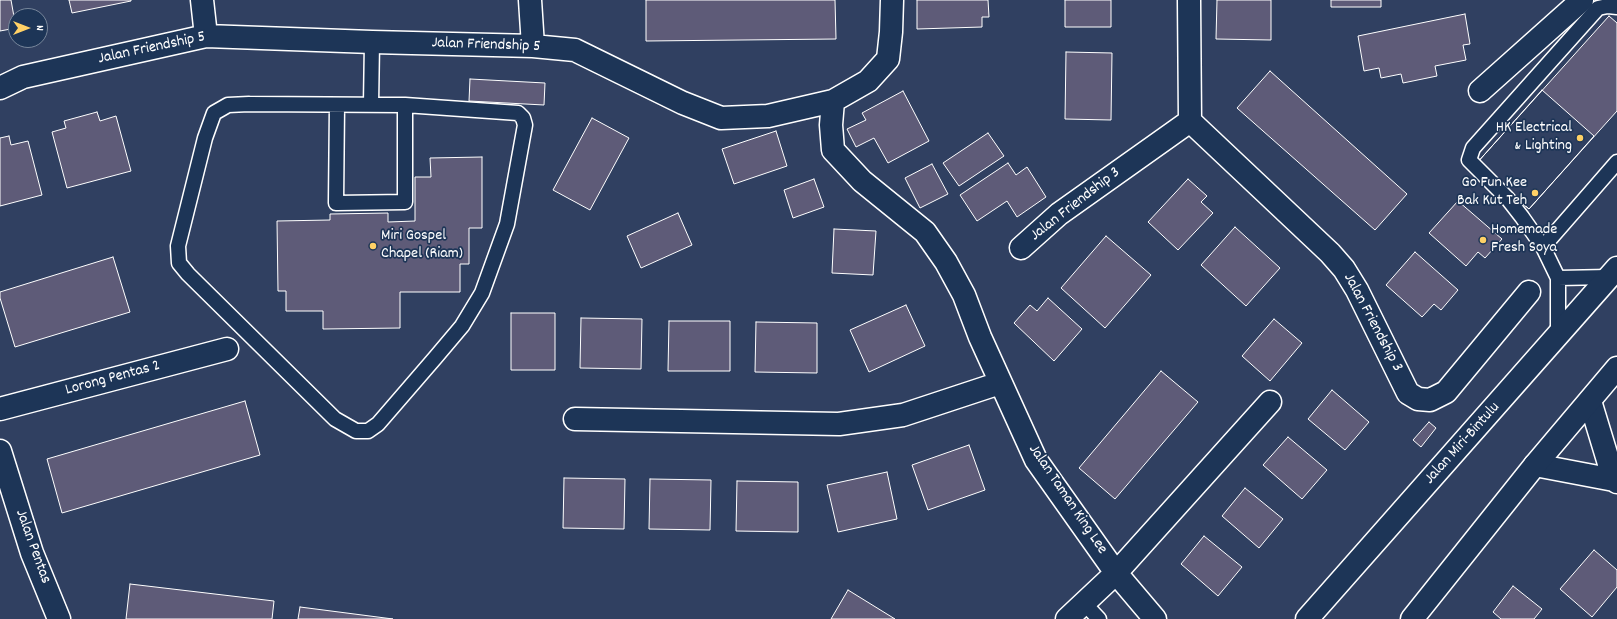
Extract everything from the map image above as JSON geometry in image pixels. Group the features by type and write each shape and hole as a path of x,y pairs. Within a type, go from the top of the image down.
{"main road":[{"path":"202,0 206,36"},
{"path":"530,0 533,46"},
{"name":"Jalan Friendship 5","path":"0,88 23,78 206,36 533,46 575,50 683,103 721,118 768,116 833,101 868,81 888,59 892,0"},
{"path":"1189,0 1190,121"},
{"path":"1480,91 1591,3"},
{"name":"Jalan Taman King Lee","path":"833,101 831,125 833,150 862,181 925,232 946,262 964,295 1000,383 1036,460 1116,573 1155,619"},
{"name":"Jalan Friendship 3","path":"1021,248 1059,214 1190,121 1330,253 1344,269 1357,290 1408,393 1418,400 1430,400 1446,392 1529,292"},
{"name":"Jalan Miri-Bintulu","path":"1308,619 1613,272"},
{"name":"Lorong Pentas 2","path":"0,409 227,349"},
{"path":"1412,619 1535,466 1617,368"},
{"path":"575,419 838,424 903,415 1000,383"},
{"path":"1535,466 1616,481 1590,401"},
{"path":"1116,573 1270,402"},
{"name":"Jalan Pentas","path":"0,450 3,473 32,553 59,619"},
{"name":"Jalan Taman King Lee","path":"1067,619 1116,573"}],"lane":[{"path":"1558,336 1558,278 1543,248 1508,199 1469,160 1473,148 1591,3 1617,7"},
{"path":"371,105 372,42"},
{"path":"249,104 337,105 405,105 518,113 523,118 525,125 507,224 482,293 462,326 378,424 368,431 356,431 335,419 188,274 179,263 178,246 205,138 214,113 228,106 249,104"},
{"path":"337,105 336,203 405,202 405,105"},
{"path":"1543,248 1617,162"},
{"path":"1558,278 1613,272"},
{"path":"1084,603 1099,619"}],"building":[{"path":"0,0 11,0 12,8 8,8 8,30 0,31"},
{"path":"69,0 131,0 131,1 72,13"},
{"path":"646,0 835,0 836,39 646,41"},
{"path":"917,0 988,0 989,17 982,17 982,27 917,29"},
{"path":"1065,0 1111,0 1111,27 1065,27"},
{"path":"1217,0 1271,0 1271,40 1216,39"},
{"path":"1331,0 1381,0 1381,7 1331,7"},
{"path":"1465,14 1470,44 1463,45 1466,60 1435,66 1437,76 1403,83 1401,74 1381,78 1379,68 1364,71 1358,36"},
{"path":"1609,16 1617,23 1617,111 1529,209 1476,164"},
{"path":"1066,52 1112,53 1111,120 1065,119"},
{"path":"1270,71 1407,194 1375,230 1237,108"},
{"path":"470,79 545,83 544,105 469,101"},
{"path":"1542,90 1594,136 1529,209 1476,164"},
{"path":"903,91 929,141 888,163 874,138 856,147 847,129 866,120 862,113"},
{"path":"97,112 100,121 116,116 131,171 67,188 52,132 66,128 64,121"},
{"path":"592,118 629,138 590,210 553,190"},
{"path":"776,131 787,166 734,184 722,149"},
{"path":"988,133 1004,156 959,186 943,163"},
{"path":"9,136 11,145 28,141 42,195 0,206 0,138"},
{"name":"Miri Gospel Chapel (Riam)","path":"482,157 482,228 469,228 469,264 460,264 460,292 400,292 400,328 323,329 323,311 286,311 286,291 278,291 277,221 330,220 330,214 388,213 388,222 415,221 415,177 431,177 430,158"},
{"path":"1008,163 1016,175 1027,167 1046,197 1017,217 1007,201 977,221 960,195"},
{"path":"932,164 948,194 920,208 905,178"},
{"path":"814,179 824,207 793,218 784,190"},
{"path":"1188,179 1207,196 1201,202 1213,213 1178,250 1148,222"},
{"path":"1458,201 1502,239 1485,258 1478,252 1466,266 1429,233"},
{"path":"678,213 692,245 641,268 627,236"},
{"path":"1235,227 1280,268 1246,306 1201,265"},
{"path":"834,229 876,231 873,275 832,273"},
{"path":"1106,236 1151,275 1105,328 1061,288"},
{"path":"1415,252 1458,290 1441,310 1434,304 1422,317 1386,285"},
{"path":"113,257 130,312 15,347 0,298 0,292"},
{"path":"1048,298 1082,329 1054,361 1014,323 1030,305 1037,311"},
{"path":"906,305 925,346 869,372 850,330"},
{"path":"511,313 555,313 555,370 511,370"},
{"path":"581,318 642,319 641,369 580,368"},
{"path":"1274,319 1302,343 1270,381 1242,356"},
{"path":"669,321 730,321 730,371 668,371"},
{"path":"756,322 817,323 817,373 755,372"},
{"path":"1161,371 1198,402 1115,499 1079,468"},
{"path":"1332,390 1369,422 1345,450 1308,419"},
{"path":"245,401 260,455 62,513 47,459"},
{"path":"1429,422 1436,428 1421,447 1413,440"},
{"path":"1288,437 1327,470 1302,499 1263,465"},
{"path":"969,445 985,490 928,510 912,465"},
{"path":"887,472 897,519 838,532 827,485"},
{"path":"564,478 625,479 624,529 563,528"},
{"path":"650,479 711,480 710,530 649,529"},
{"path":"737,481 798,482 798,532 736,531"},
{"path":"1245,488 1283,519 1259,548 1222,516"},
{"path":"1204,536 1242,567 1218,596 1181,564"},
{"path":"1594,550 1617,570 1617,587 1592,617 1560,589"},
{"path":"130,584 274,601 272,619 126,619"},
{"path":"1513,586 1542,609 1534,619 1501,619 1493,612"},
{"path":"848,590 895,619 831,619"},
{"path":"300,607 393,619 298,619"}],"place":[{"name":"HK Electrical & Lighting","path":"1580,138"},
{"name":"Go Fun Kee Bak Kut Teh","path":"1535,193"},
{"name":"Homemade Fresh Soya","path":"1483,240"},
{"name":"Miri Gospel Chapel (Riam)","path":"373,246"}]}
